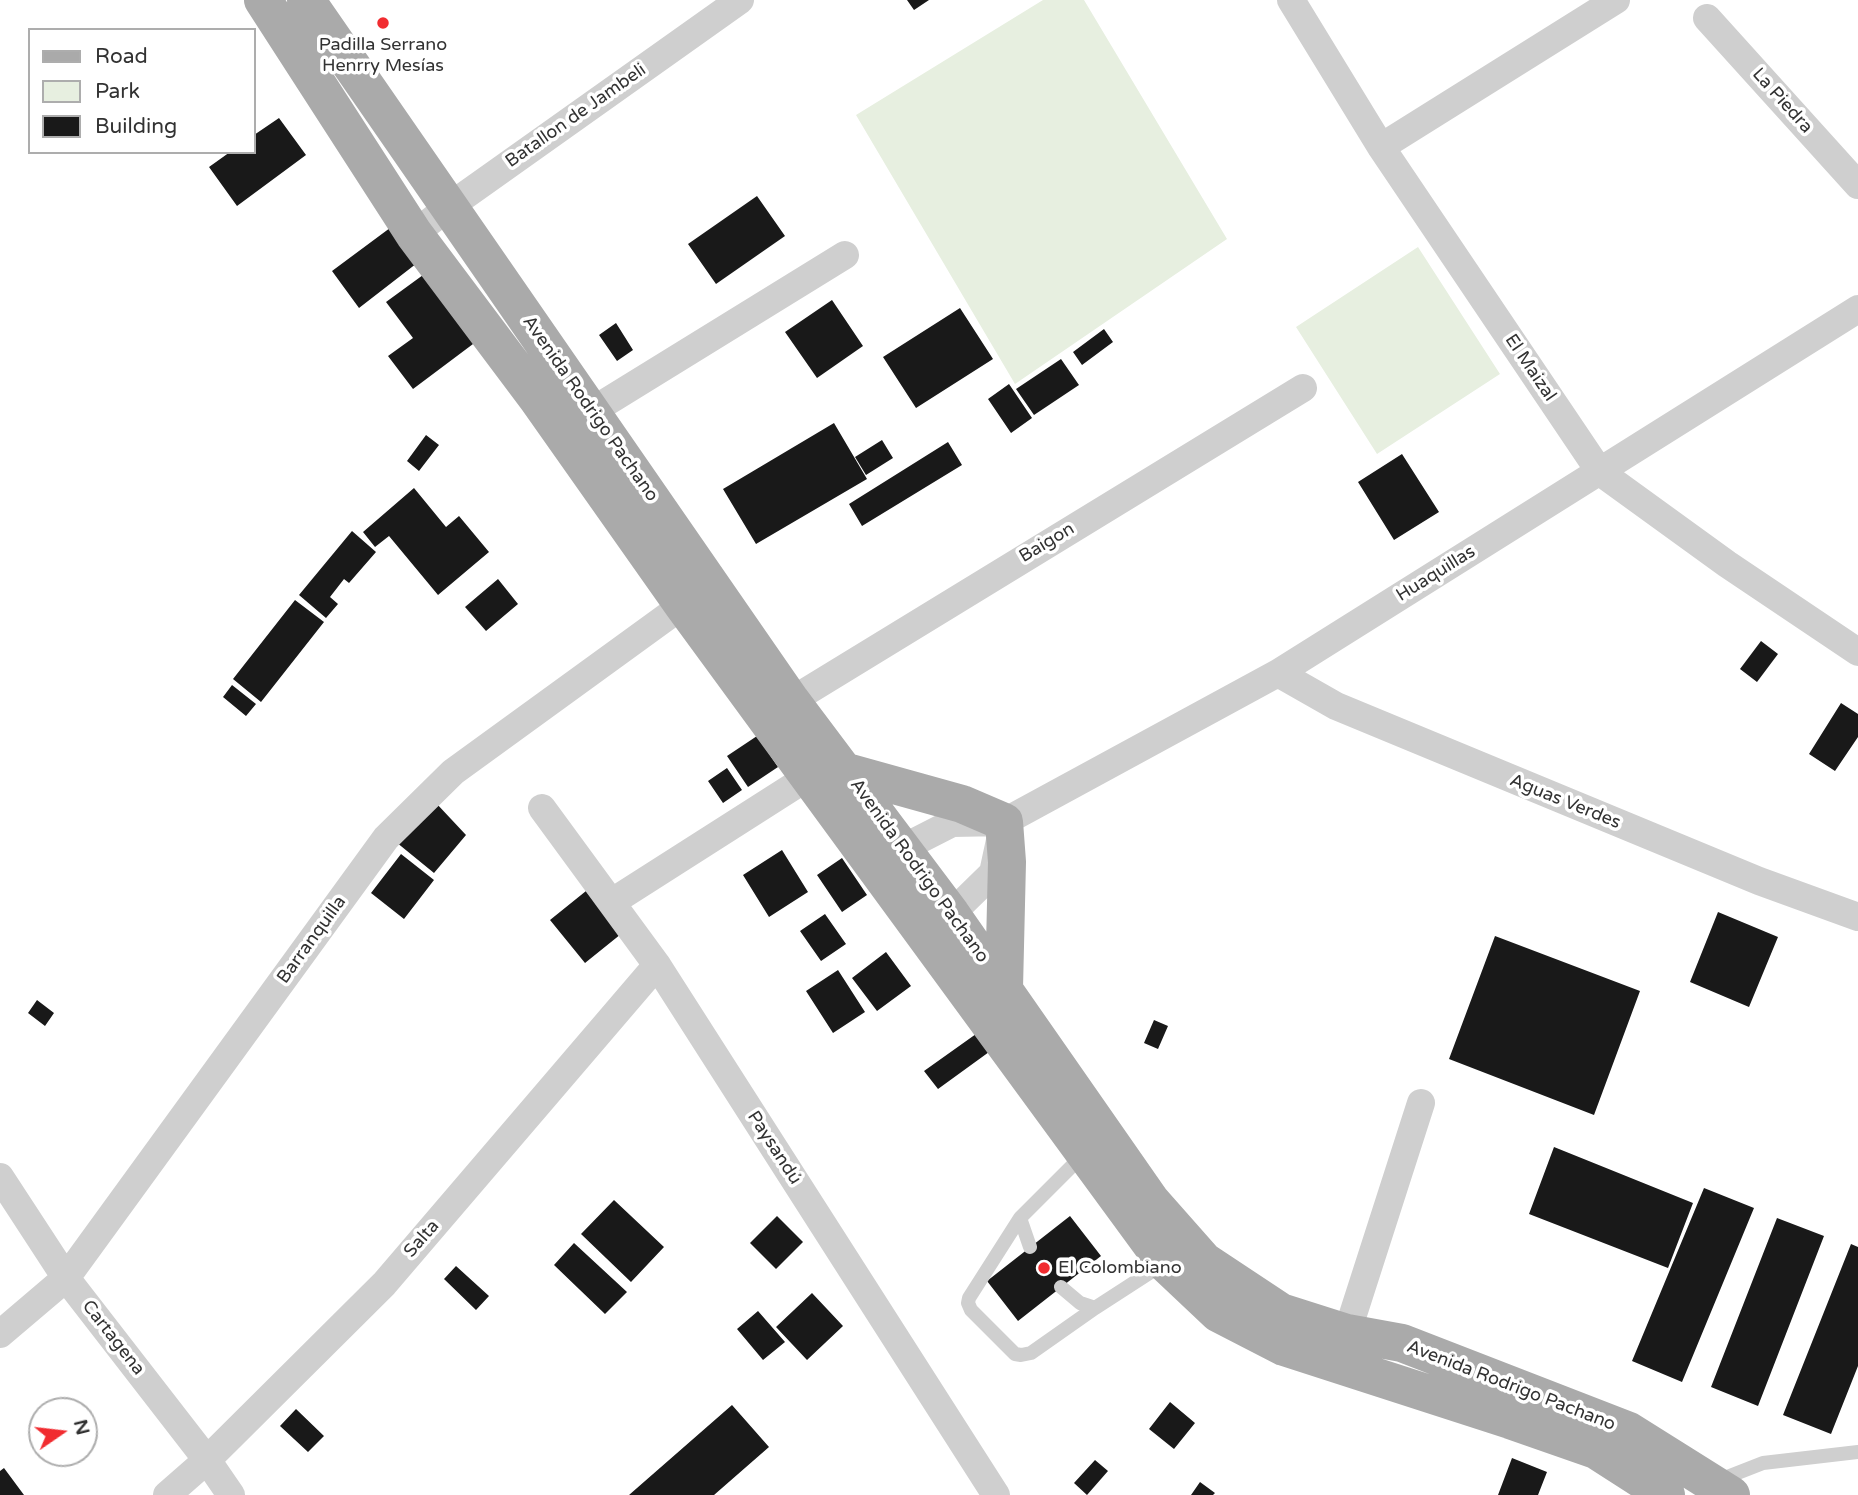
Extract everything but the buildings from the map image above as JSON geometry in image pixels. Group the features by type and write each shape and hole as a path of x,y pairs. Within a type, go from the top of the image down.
{"main road":[{"name":"Avenida Rodrigo Pachano","path":"263,0 414,234 537,398 808,777 889,859 937,924 1084,1154 1165,1263 1218,1313 1284,1347 1596,1450 1666,1495"},
{"name":"Avenida Rodrigo Pachano","path":"306,0 791,701 847,772 889,859"},
{"path":"847,772 962,804 1004,822 1007,862 1004,988"},
{"name":"Avenida Rodrigo Pachano","path":"937,924 1004,988 1152,1201 1204,1261 1281,1312 1347,1333 1402,1343 1617,1427 1721,1489"}],"street":[{"name":"Batallon de Jambeli","path":"414,234 708,10 740,0"},
{"name":"El Maizal","path":"1291,0 1381,148 1600,472 1727,564 1858,652"},
{"path":"1381,148 1616,0"},
{"name":"La Piedra","path":"1707,18 1858,185"},
{"path":"592,411 845,255"},
{"name":"Huaquillas","path":"1004,822 1278,673 1858,309"},
{"name":"Baigon","path":"791,701 1303,387"},
{"name":"Barranquilla","path":"0,1334 66,1278 386,838 453,772 683,605"},
{"name":"Aguas Verdes","path":"1278,673 1336,706 1759,881 1858,917"},
{"path":"612,902 808,777"},
{"name":"Paysandú","path":"542,808 657,965 996,1495"},
{"path":"889,859 952,823 1004,822 993,873 937,924"},
{"name":"Salta","path":"167,1495 208,1460 384,1284 657,965"},
{"path":"1347,1333 1421,1103"},
{"name":"Cartagena","path":"0,1177 66,1278 208,1460 231,1495"}],"lane":[{"path":"1084,1154 1020,1218 969,1298 971,1310 1015,1354 1031,1353 1165,1263"},
{"path":"1020,1218 1030,1247"},
{"path":"1061,1287 1080,1303 1095,1308"},
{"path":"1721,1489 1763,1463 1858,1452"}],"green space":[{"path":"1043,0 1084,0 1227,239 1015,384 856,115"},
{"path":"1418,247 1500,374 1377,454 1296,327"}],"place":[{"name":"Padilla Serrano Henrry Mesías","path":"383,23"},
{"name":"El Colombiano","path":"1044,1268"}]}
